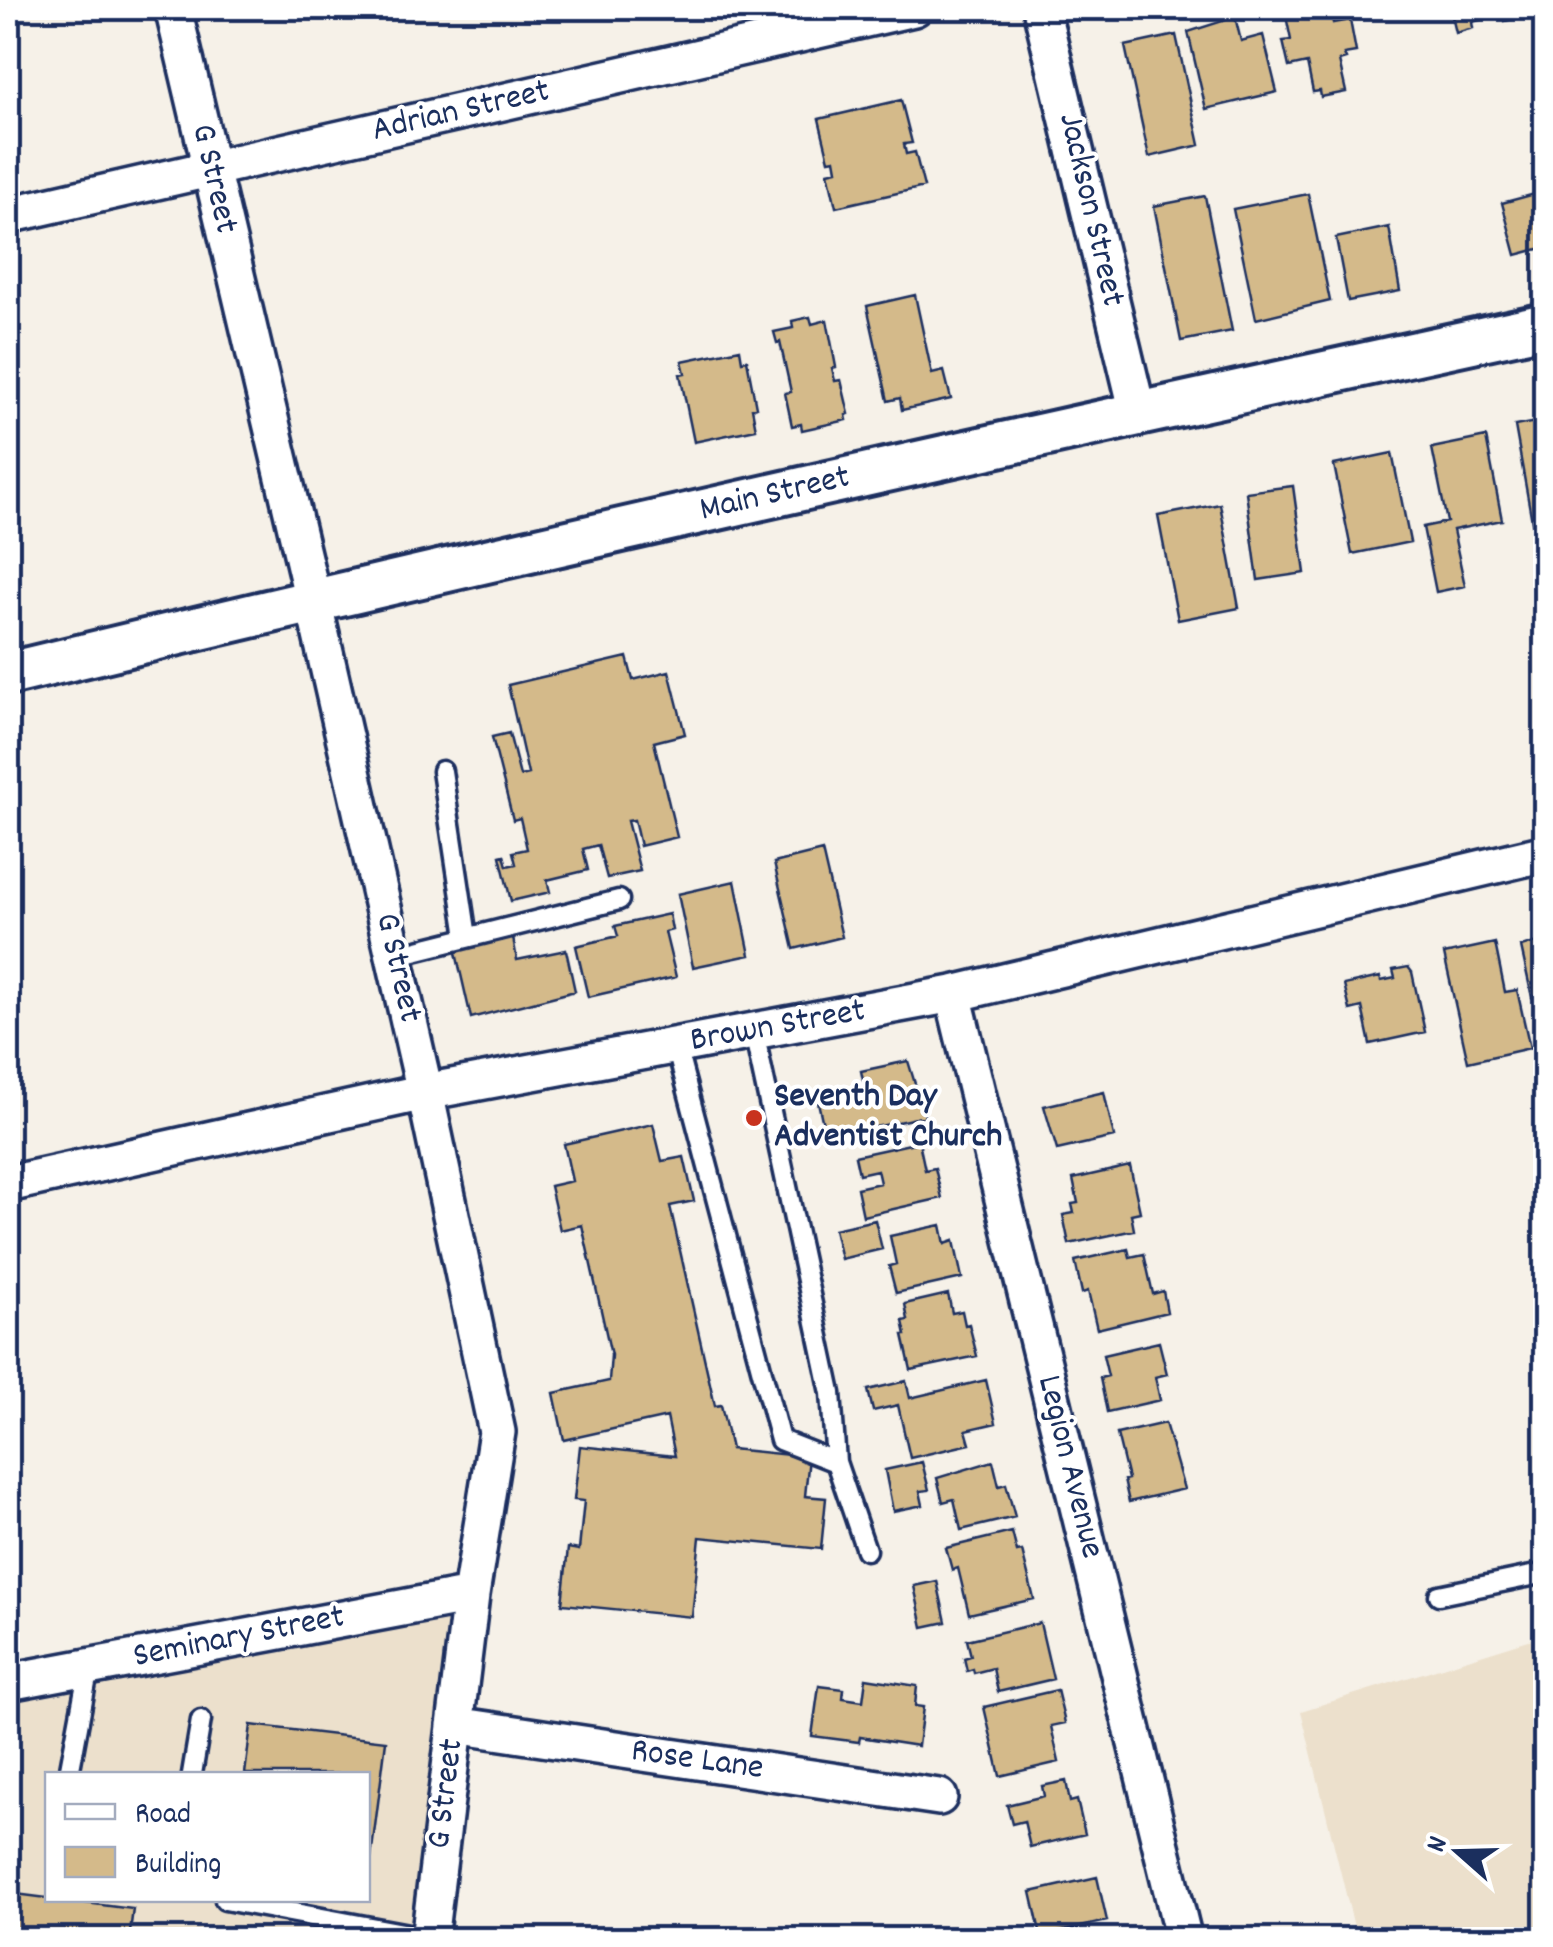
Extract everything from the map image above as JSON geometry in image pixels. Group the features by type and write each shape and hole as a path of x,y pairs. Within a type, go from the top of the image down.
{"street":[{"name":"G Street","path":"173,8 313,600 497,1432 471,1595 430,1939"},
{"name":"Adrian Street","path":"8,216 914,8"},
{"name":"Jackson Street","path":"1042,8 1138,413"},
{"name":"Main Street","path":"8,674 313,600 1138,413 1546,326"},
{"name":"Brown Street","path":"8,1184 424,1092 954,994 1546,852"},
{"name":"Legion Avenue","path":"954,994 1184,1940"},
{"name":"Seminary Street","path":"8,1682 471,1595"},
{"name":"Rose Lane","path":"454,1725 938,1797"}],"lane":[{"path":"442,772 467,938"},
{"path":"394,956 620,900"},
{"path":"754,1032 831,1392 836,1462 866,1550"},
{"path":"676,1046 780,1440 836,1462"},
{"path":"1439,1595 1546,1574"},
{"path":"69,1772 89,1666"},
{"path":"192,1772 201,1720"},
{"path":"236,1902 430,1939"}],"shaded area":[{"path":"471,1595 429,1939 8,1940 8,1682"},
{"path":"1545,1635 1545,1939 1357,1939 1301,1711"}],"building":[{"path":"1297,8 1324,8 1326,19 1332,18 1333,23 1350,20 1356,52 1344,54 1346,59 1339,61 1346,92 1321,97 1320,91 1313,92 1307,63 1289,67 1283,41 1291,40 1286,16 1299,14"},
{"path":"1450,8 1523,8 1525,16 1505,21 1503,14 1472,22 1473,28 1456,33"},
{"path":"1235,17 1241,41 1263,35 1277,92 1206,109 1188,32"},
{"path":"1176,35 1200,145 1149,157 1125,46"},
{"path":"901,100 912,143 904,144 906,154 915,152 924,187 836,207 828,172 837,170 835,159 829,160 819,119"},
{"path":"1546,191 1546,247 1516,255 1502,203"},
{"path":"1308,194 1330,301 1256,319 1233,209"},
{"path":"1205,196 1232,331 1181,341 1154,206"},
{"path":"1389,227 1400,291 1348,301 1336,238"},
{"path":"915,295 932,374 944,371 951,399 902,410 900,398 888,401 867,306"},
{"path":"810,317 812,324 827,320 835,381 841,380 849,414 847,420 802,430 801,424 792,426 785,393 791,392 780,342 777,343 774,332 793,328 792,321"},
{"path":"740,349 742,361 747,360 756,429 694,442 680,374 685,373 682,361"},
{"path":"1546,420 1546,525 1533,527 1515,426"},
{"path":"1486,437 1502,520 1453,530 1465,586 1436,592 1423,527 1447,522 1432,448"},
{"path":"1392,453 1410,542 1352,554 1334,465"},
{"path":"1293,486 1305,573 1258,580 1246,492"},
{"path":"1220,504 1239,608 1178,620 1158,516"},
{"path":"627,657 633,680 669,671 685,734 654,742 677,837 640,846 634,820 627,821 640,871 607,878 598,845 583,849 588,870 547,880 550,892 511,901 500,856 504,855 507,866 516,864 513,852 527,849 520,818 513,820 492,737 509,733 520,776 528,774 508,685"},
{"path":"822,851 842,937 794,949 774,863"},
{"path":"735,881 750,955 693,967 678,894"},
{"path":"669,914 672,930 665,932 676,977 588,997 576,946 618,936 615,926"},
{"path":"512,932 517,960 566,950 575,991 471,1018 454,944"},
{"path":"1546,932 1546,1004 1538,1006 1535,996 1532,997 1521,947 1541,941 1539,934"},
{"path":"1495,943 1505,992 1517,990 1530,1048 1468,1062 1444,954"},
{"path":"1408,967 1425,1032 1370,1044 1362,1007 1350,1010 1344,985 1380,977 1381,981 1395,978 1393,970"},
{"path":"908,1061 925,1116 826,1138 818,1102 857,1093 857,1087 864,1085 861,1071"},
{"path":"1104,1092 1114,1137 1057,1150 1044,1106"},
{"path":"653,1124 662,1161 684,1157 694,1201 670,1206 715,1406 721,1405 731,1449 809,1457 805,1496 826,1498 821,1549 700,1537 692,1617 562,1604 568,1548 579,1550 584,1501 574,1500 580,1446 675,1456 667,1417 564,1440 554,1393 609,1381 611,1355 582,1225 560,1230 550,1186 572,1181 564,1144"},
{"path":"919,1142 925,1170 935,1168 942,1198 863,1216 857,1188 880,1183 877,1170 859,1174 855,1156"},
{"path":"1130,1166 1140,1212 1131,1214 1134,1230 1069,1244 1063,1215 1074,1213 1072,1204 1078,1203 1073,1179"},
{"path":"875,1220 882,1249 841,1259 834,1229"},
{"path":"941,1225 945,1244 954,1241 962,1278 896,1293 889,1266 896,1264 890,1236"},
{"path":"1128,1249 1130,1257 1144,1254 1153,1294 1163,1291 1167,1312 1097,1329 1088,1291 1082,1293 1075,1261"},
{"path":"948,1294 952,1313 962,1311 965,1325 969,1324 977,1356 911,1370 903,1335 903,1321 908,1320 905,1304"},
{"path":"1159,1342 1167,1374 1155,1377 1160,1400 1107,1412 1100,1378 1108,1376 1103,1355"},
{"path":"986,1380 996,1423 966,1430 970,1444 910,1458 898,1405 873,1411 868,1390 906,1381 910,1398"},
{"path":"1165,1423 1184,1489 1129,1502 1124,1480 1128,1479 1117,1434"},
{"path":"993,1461 999,1486 1006,1484 1015,1517 961,1530 954,1499 943,1502 937,1478"},
{"path":"922,1462 929,1490 920,1491 923,1505 893,1511 885,1470"},
{"path":"1012,1532 1017,1552 1022,1551 1034,1599 969,1614 958,1568 952,1570 946,1548"},
{"path":"937,1581 946,1622 923,1627 914,1586"},
{"path":"1040,1623 1053,1679 998,1692 993,1668 967,1671 964,1658 971,1656 967,1640"},
{"path":"866,1678 917,1686 915,1706 923,1707 918,1746 860,1737 859,1742 812,1736 819,1686 844,1689 843,1698 863,1701"},
{"path":"1057,1690 1065,1723 1051,1726 1059,1762 1000,1776 984,1707"},
{"path":"251,1725 386,1741 370,1865 370,1772 245,1772"},
{"path":"1066,1781 1070,1802 1077,1800 1085,1834 1030,1847 1024,1821 1012,1824 1007,1805 1044,1796 1042,1786"},
{"path":"1097,1877 1107,1921 1041,1936 1031,1892"},
{"path":"8,1893 45,1898 45,1902 133,1909 129,1940 8,1940"},
{"path":"230,1928 316,1940 229,1940"}],"place":[{"name":"Seventh Day Adventist Church","path":"754,1118"}]}
